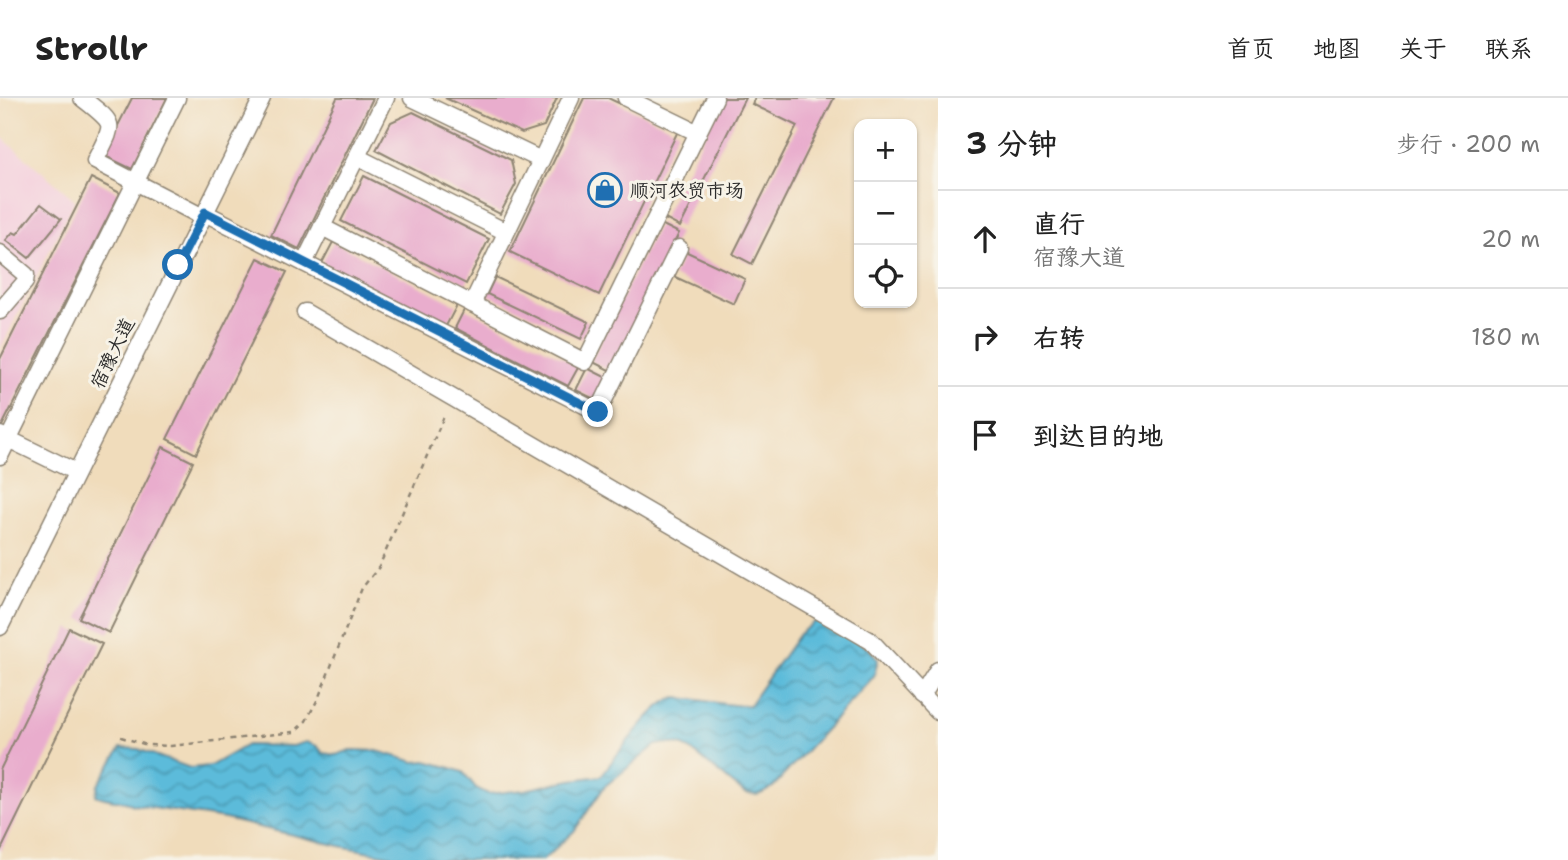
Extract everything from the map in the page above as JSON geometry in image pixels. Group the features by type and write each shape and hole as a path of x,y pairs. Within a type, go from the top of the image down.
{"street":[{"path":"82,98 106,118 110,125 95,161 598,412 679,248"},
{"path":"0,456 4,437 177,98"},
{"name":"宿豫大道","path":"0,627 262,98"},
{"path":"304,263 386,98"},
{"path":"412,98 541,160"},
{"path":"472,304 571,98"},
{"path":"626,98 698,133"},
{"path":"322,227 585,362 715,98"},
{"path":"357,157 506,232"},
{"path":"0,253 26,275 25,282 0,312"},
{"path":"305,312 871,641 938,712"},
{"path":"4,437 76,472"},
{"path":"922,696 938,670"}],"path":[{"path":"121,737 147,745 172,746 294,732 306,721 318,699 362,587 379,567 452,398"}],"shaded area":[{"path":"0,136 75,200 0,350"}],"water":[{"path":"817,620 825,620 869,649 878,659 874,676 774,786 759,794 748,794 690,749 668,743 656,745 605,786 574,831 543,860 412,860 225,819 134,805 96,795 98,785 121,748 138,749 190,768 210,766 247,745 293,746 306,742 317,746 323,753 336,755 351,750 377,751 415,762 426,761 448,767 463,772 476,788 488,794 601,776 645,721 672,699 749,705 799,634"}],"building":[{"path":"132,98 167,98 132,169 103,155"},
{"path":"337,98 373,98 299,249 271,235"},
{"path":"445,98 557,98 544,126 522,133"},
{"path":"584,98 608,98 678,131 599,295 510,252"},
{"path":"723,98 745,98 680,227 663,218"},
{"path":"755,98 834,98 752,264 733,254 797,126 752,104"},
{"path":"413,112 511,160 516,184 500,214 376,150 391,122"},
{"path":"364,176 489,239 466,284 341,221"},
{"path":"91,178 120,193 0,430 0,359"},
{"path":"41,204 61,219 29,258 6,240 13,232 17,234"},
{"path":"659,223 679,233 611,371 591,361"},
{"path":"333,242 457,305 446,326 322,263"},
{"path":"685,251 745,279 734,304 673,276"},
{"path":"258,258 287,272 196,454 167,439"},
{"path":"495,277 589,322 581,339 487,294"},
{"path":"465,308 579,366 568,386 455,328"},
{"path":"587,368 607,378 596,400 576,390"},
{"path":"163,447 193,462 109,633 79,618"},
{"path":"69,628 102,644 0,852 0,770"}],"place":[{"name":"顺河农贸市场","path":"605,190"}],"route":[{"path":"178,265 205,212 598,412"}]}
